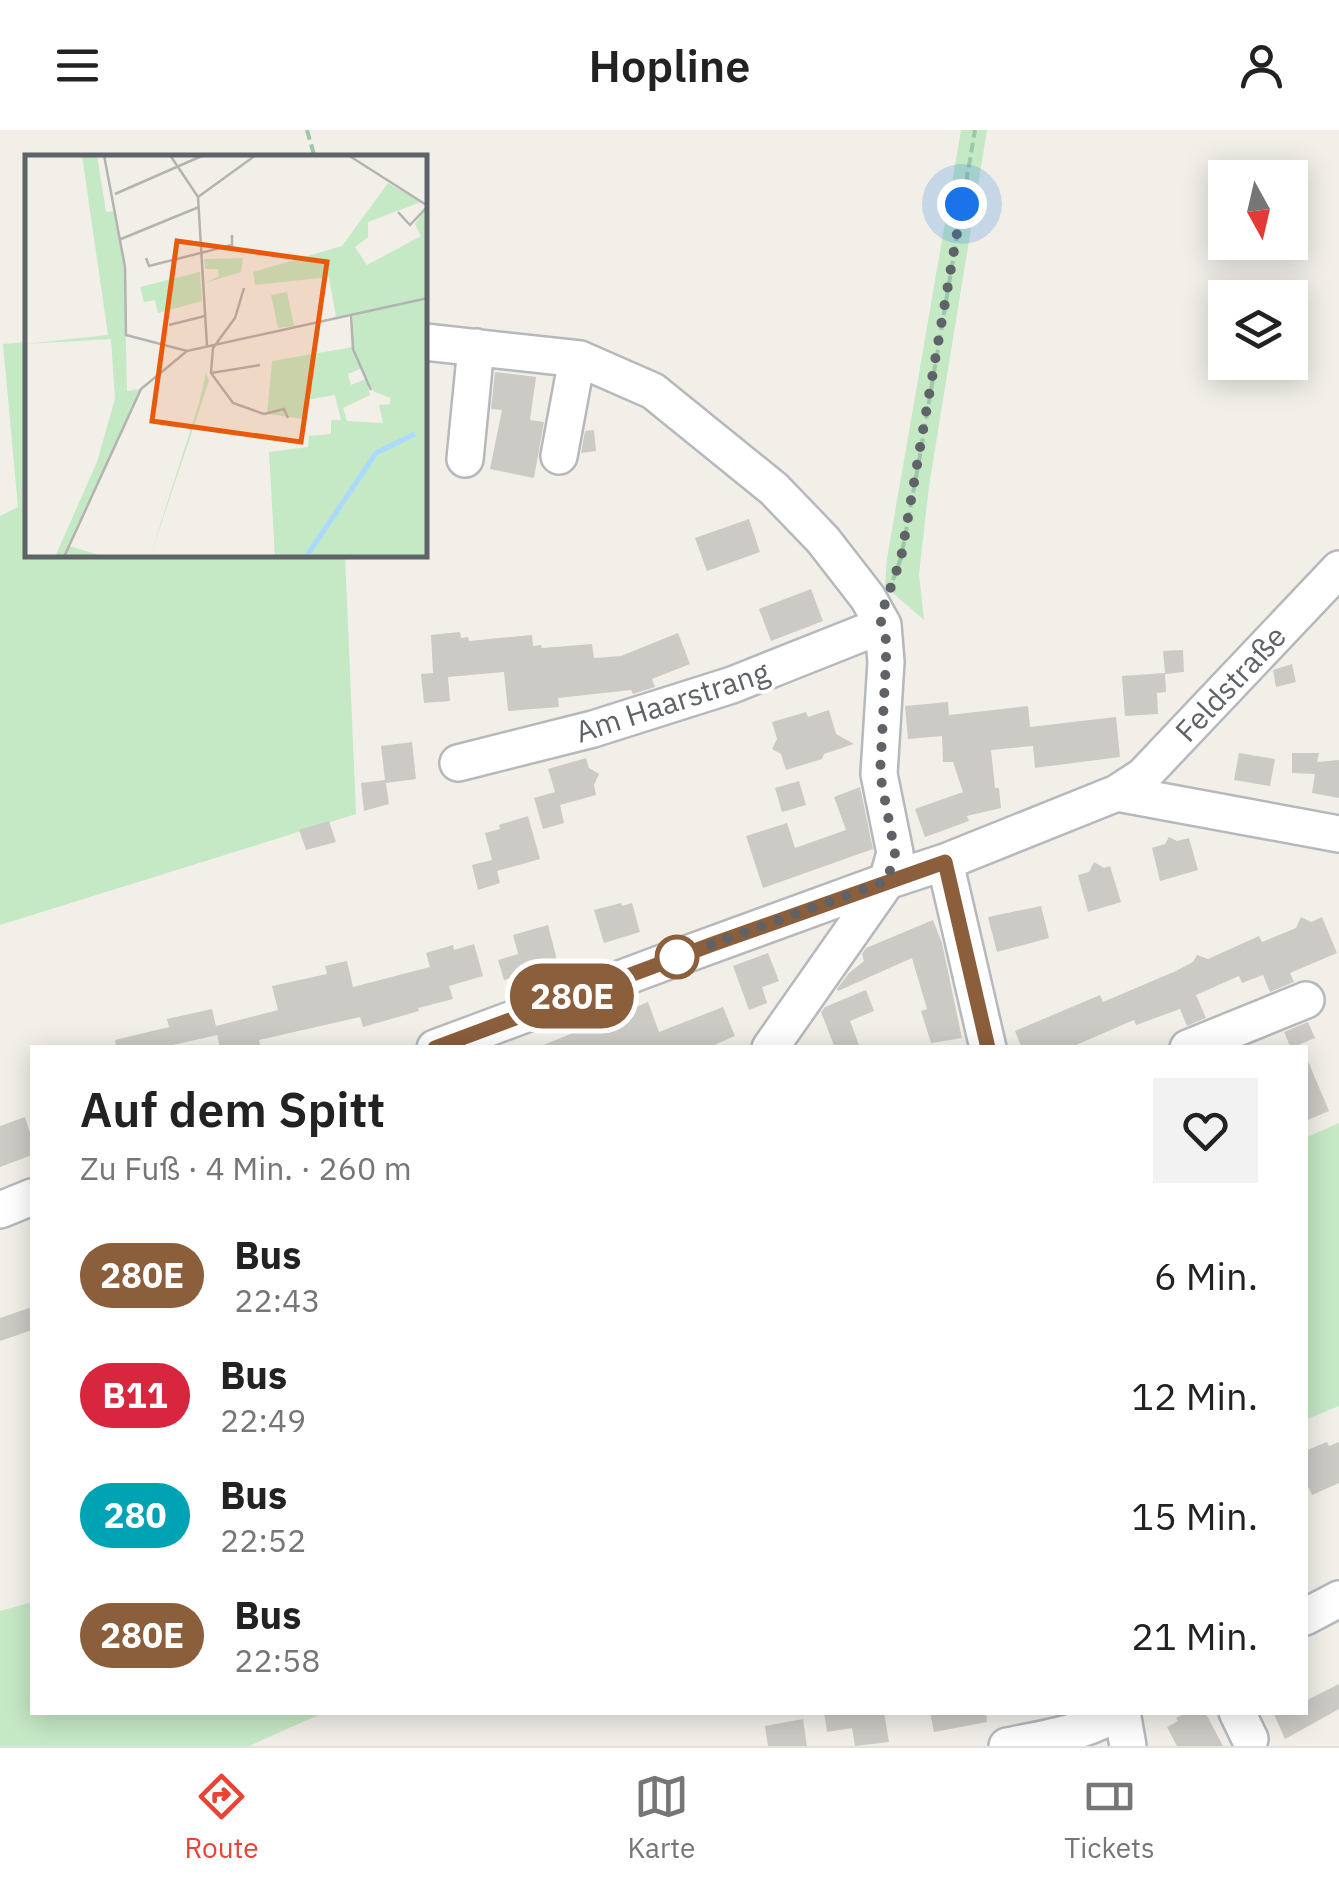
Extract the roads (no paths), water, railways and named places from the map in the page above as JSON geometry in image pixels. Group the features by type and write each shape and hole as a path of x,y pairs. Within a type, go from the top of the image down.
{"street":[{"path":"428,342 576,359 653,391 774,489 822,540 882,622 886,662 880,774 895,853 887,881 772,1045"},
{"path":"465,459 476,347"},
{"path":"559,456 576,359"},
{"name":"Feldstraße","path":"443,1045 945,862 1117,792 1143,776 1339,569"},
{"name":"Am Haarstrang","path":"458,763 593,729 732,684 882,622"},
{"path":"1117,792 1339,834"},
{"path":"945,862 987,1045"},
{"path":"1203,1045 1248,1036 1306,1000"},
{"path":"0,1210 30,1198"},
{"path":"1308,1615 1339,1600"},
{"path":"1008,1746 1072,1733 1114,1715"},
{"path":"1121,1715 1128,1746"}]}
